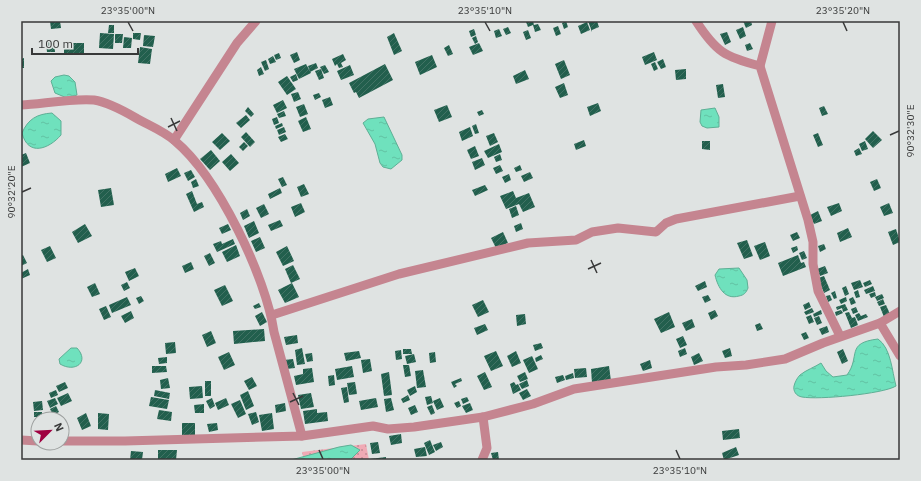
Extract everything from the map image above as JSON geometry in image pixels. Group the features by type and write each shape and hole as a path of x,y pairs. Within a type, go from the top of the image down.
{"street":[{"path":"174,140 237,43 256,21"},
{"path":"696,21 711,43 724,55 760,66"},
{"path":"772,21 760,66 813,242 813,264 818,291 840,336"},
{"path":"21,105 95,100 126,112 174,140 198,164 240,233 263,289 272,315 274,332 302,436"},
{"path":"272,315 400,274 528,243 576,240 592,232 618,228 656,232 666,224 676,219 800,196"},
{"path":"70,441 124,442 302,436 373,426 388,429 483,418 533,404 574,389 716,366 746,365 785,359 840,336 880,323 900,311"},
{"path":"880,323 900,356"},
{"path":"482,460 487,448 483,418"}],"shaded area":[{"path":"366,444 369,460 304,460 302,452"}],"water":[{"path":"64,75 69,76 75,82 77,95 67,98 55,93 51,81 55,77"},
{"path":"715,108 719,117 719,127 707,128 702,126 700,122 701,110"},
{"path":"52,113 61,121 61,135 45,147 34,148 29,145 25,141 22,133 24,128 37,116"},
{"path":"384,117 402,155 402,160 391,169 383,167 380,163 375,144 363,123 368,119"},
{"path":"739,268 747,280 748,288 742,295 734,297 726,295 720,288 715,275 719,269"},
{"path":"878,339 886,348 896,386 878,392 822,398 802,397 795,393 794,386 799,376 821,363 826,371 833,377 847,375 851,368 857,347 868,341"},
{"path":"71,348 77,348 81,353 82,358 79,365 71,367 60,364 59,359"},
{"path":"351,445 360,450 350,460 291,460 339,447"}],"building":[{"path":"50,21 60,21 61,28 51,29"},
{"path":"533,21 534,25 538,24 541,30 535,32 533,25 528,27 526,22"},
{"path":"566,21 568,27 564,29 562,23"},
{"path":"588,21 597,21 599,27 592,30 592,32"},
{"path":"743,21 751,21 752,25 746,28"},
{"path":"587,22 590,30 581,34 578,26"},
{"path":"109,25 114,25 114,33 108,33"},
{"path":"558,26 561,34 556,36 553,28"},
{"path":"508,27 511,33 506,35 503,29"},
{"path":"743,27 746,36 740,39 736,30"},
{"path":"474,29 476,35 471,37 469,31"},
{"path":"499,29 502,36 496,38 494,31"},
{"path":"528,30 531,38 526,40 523,32"},
{"path":"727,32 731,42 725,45 720,34"},
{"path":"100,33 114,34 113,49 99,48"},
{"path":"133,33 141,33 140,40 133,39"},
{"path":"394,33 402,51 394,55 387,37"},
{"path":"115,34 123,34 122,43 115,43"},
{"path":"144,35 155,36 153,47 143,46"},
{"path":"476,36 478,42 475,44 472,38"},
{"path":"124,37 132,38 131,48 123,48"},
{"path":"54,41 55,52 47,52 46,42"},
{"path":"64,43 84,43 84,53 64,53"},
{"path":"479,43 483,51 473,55 469,47"},
{"path":"750,43 753,49 747,51 745,45"},
{"path":"449,45 453,54 448,56 444,48"},
{"path":"140,47 152,49 150,64 138,63"},
{"path":"297,52 300,60 294,63 290,55"},
{"path":"654,52 657,60 645,65 642,57"},
{"path":"279,53 281,58 276,60 274,55"},
{"path":"343,54 346,60 341,63 343,67 339,68 337,64 335,66 332,59"},
{"path":"432,55 437,67 420,75 415,62"},
{"path":"273,56 276,62 270,64 268,59"},
{"path":"24,58 24,68 21,68 21,59"},
{"path":"663,59 666,67 661,69 657,62"},
{"path":"266,60 269,69 265,71 261,62"},
{"path":"564,60 570,75 561,79 555,64"},
{"path":"655,62 658,69 654,71 651,64"},
{"path":"316,63 318,68 310,72 308,66"},
{"path":"306,64 311,73 299,79 294,69"},
{"path":"385,64 393,80 359,98 356,92 354,93 349,83"},
{"path":"325,65 329,72 324,74 320,67"},
{"path":"350,65 354,75 341,80 337,71"},
{"path":"261,67 264,74 259,76 257,70"},
{"path":"321,69 324,78 319,80 315,71"},
{"path":"686,69 686,79 676,80 675,70"},
{"path":"525,70 529,79 516,84 513,76"},
{"path":"296,74 298,80 293,82 290,77"},
{"path":"287,76 296,89 287,95 278,82"},
{"path":"564,83 568,95 560,98 555,87"},
{"path":"723,84 725,97 718,98 716,85"},
{"path":"298,92 301,99 294,102 291,94"},
{"path":"319,93 321,97 315,100 313,95"},
{"path":"330,97 333,105 325,108 322,100"},
{"path":"283,100 287,108 277,113 273,105"},
{"path":"598,103 601,111 590,116 587,107"},
{"path":"304,104 308,114 300,117 296,107"},
{"path":"447,105 452,117 439,122 434,110"},
{"path":"824,106 828,114 822,116 819,108"},
{"path":"248,107 254,114 251,117 245,111"},
{"path":"482,110 484,114 479,116 477,112"},
{"path":"284,111 286,116 279,118 277,114"},
{"path":"246,115 250,120 241,128 236,123"},
{"path":"277,117 279,123 274,125 272,119"},
{"path":"306,117 311,129 303,132 298,121"},
{"path":"282,123 283,126 276,129 275,126"},
{"path":"476,124 479,133 475,134 472,126"},
{"path":"284,127 286,132 279,135 277,130"},
{"path":"470,127 473,136 462,141 459,132"},
{"path":"873,131 882,140 873,148 865,139"},
{"path":"246,132 255,142 250,147 241,137"},
{"path":"222,133 230,141 220,150 212,142"},
{"path":"494,133 498,142 490,146 486,136"},
{"path":"818,133 823,145 818,147 813,135"},
{"path":"285,134 288,139 281,142 278,137"},
{"path":"584,140 586,146 576,150 574,144"},
{"path":"702,141 710,141 710,150 702,149"},
{"path":"865,141 868,149 862,151 859,144"},
{"path":"244,142 248,146 243,151 239,147"},
{"path":"499,144 502,152 488,158 484,151"},
{"path":"475,146 479,156 471,159 467,150"},
{"path":"859,148 862,154 856,156 854,151"},
{"path":"211,150 220,161 210,170 200,159"},
{"path":"26,153 30,163 21,167 21,155"},
{"path":"231,154 239,163 230,171 222,162"},
{"path":"500,154 502,160 496,162 494,157"},
{"path":"482,158 485,165 475,170 472,162"},
{"path":"500,165 503,171 496,174 493,168"},
{"path":"520,165 522,170 516,172 514,168"},
{"path":"177,168 181,176 168,182 165,174"},
{"path":"191,170 195,177 188,181 184,173"},
{"path":"530,172 533,178 524,182 521,176"},
{"path":"509,174 511,180 505,183 502,177"},
{"path":"283,177 287,185 282,187 278,179"},
{"path":"196,179 199,186 193,188 191,182"},
{"path":"877,179 881,188 874,191 870,182"},
{"path":"304,184 309,194 301,197 297,187"},
{"path":"485,185 488,190 475,196 472,190"},
{"path":"111,188 114,205 101,207 98,190"},
{"path":"280,188 282,193 270,199 268,194"},
{"path":"192,191 197,204 202,202 204,207 194,212 186,194"},
{"path":"513,191 516,198 529,193 535,207 523,212 519,204 506,209 500,196"},
{"path":"301,203 305,212 295,217 291,207"},
{"path":"839,203 842,211 831,216 827,207"},
{"path":"889,203 893,213 884,216 880,207"},
{"path":"264,204 269,214 261,218 256,208"},
{"path":"516,206 519,215 512,218 509,209"},
{"path":"247,209 250,216 243,220 240,213"},
{"path":"818,211 822,221 814,224 810,215"},
{"path":"280,220 283,226 271,231 268,225"},
{"path":"254,221 259,233 249,238 244,226"},
{"path":"521,223 523,229 516,232 514,226"},
{"path":"85,224 92,236 78,243 72,232"},
{"path":"228,224 231,230 222,234 219,228"},
{"path":"848,228 852,237 840,242 837,233"},
{"path":"896,229 900,242 893,245 888,232"},
{"path":"503,232 508,243 496,248 491,238"},
{"path":"797,232 800,238 793,241 790,235"},
{"path":"260,237 265,248 256,252 251,241"},
{"path":"233,239 235,244 217,252 213,244 221,241 222,244"},
{"path":"747,240 753,256 744,259 737,243"},
{"path":"765,242 770,256 760,260 754,246"},
{"path":"824,244 826,249 820,252 818,246"},
{"path":"236,245 240,256 227,262 222,252"},
{"path":"50,246 56,258 47,262 41,250"},
{"path":"287,246 294,261 283,266 276,252"},
{"path":"797,246 798,250 793,253 791,248"},
{"path":"804,251 807,258 802,260 799,253"},
{"path":"210,253 215,263 209,266 204,256"},
{"path":"23,255 27,263 21,266 21,256"},
{"path":"798,255 801,263 804,262 806,267 783,276 778,263"},
{"path":"191,262 194,269 185,273 182,266"},
{"path":"293,265 300,279 291,283 285,269"},
{"path":"825,266 828,273 820,276 817,269"},
{"path":"135,268 139,276 129,281 125,272"},
{"path":"28,269 30,275 21,279 21,273"},
{"path":"824,276 830,290 824,293 818,278"},
{"path":"860,280 863,287 854,290 851,283"},
{"path":"870,280 872,284 865,287 863,283"},
{"path":"705,281 707,287 698,291 695,286"},
{"path":"127,282 130,288 124,291 121,285"},
{"path":"95,283 100,294 92,297 87,287"},
{"path":"292,283 299,297 285,303 278,290"},
{"path":"225,285 233,301 222,306 214,290"},
{"path":"846,286 849,294 845,296 842,288"},
{"path":"873,286 875,291 866,294 864,290"},
{"path":"858,290 860,297 856,298 854,292"},
{"path":"835,291 837,298 834,299 831,293"},
{"path":"875,292 876,296 871,298 869,294"},
{"path":"882,294 884,298 877,301 875,297"},
{"path":"708,295 711,300 705,303 702,297"},
{"path":"830,295 832,300 828,302 826,296"},
{"path":"141,296 144,301 139,304 136,298"},
{"path":"127,297 131,305 112,313 109,305"},
{"path":"846,297 847,301 841,304 839,300"},
{"path":"853,297 856,303 851,305 849,299"},
{"path":"883,299 885,304 879,306 877,302"},
{"path":"483,300 489,312 478,317 472,305"},
{"path":"809,302 811,307 805,310 803,305"},
{"path":"259,303 261,307 255,309 253,306"},
{"path":"845,304 848,310 843,312 842,308 837,310 836,307"},
{"path":"886,305 890,314 884,317 880,307"},
{"path":"106,306 111,317 104,320 99,309"},
{"path":"856,307 858,312 853,314 851,309"},
{"path":"812,308 814,312 806,315 804,312"},
{"path":"715,310 718,316 711,320 708,313"},
{"path":"821,310 822,314 814,317 813,314"},
{"path":"841,310 843,313 836,316 835,312"},
{"path":"131,311 134,318 125,323 121,316"},
{"path":"262,312 267,322 260,326 255,316"},
{"path":"669,312 675,327 661,333 654,319"},
{"path":"849,312 852,318 855,317 858,325 851,328 845,313"},
{"path":"859,313 861,316 866,314 868,317 858,321 855,315"},
{"path":"525,314 526,324 517,326 516,315"},
{"path":"811,315 814,322 809,324 806,317"},
{"path":"819,316 822,323 817,325 814,318"},
{"path":"692,319 695,327 686,331 682,323"},
{"path":"760,323 763,329 757,331 755,325"},
{"path":"485,324 488,330 477,335 474,328"},
{"path":"827,326 829,332 822,335 819,329"},
{"path":"264,329 265,341 234,344 233,331"},
{"path":"211,331 216,343 207,347 202,335"},
{"path":"806,332 809,338 804,340 801,334"},
{"path":"297,335 298,343 286,345 284,337"},
{"path":"683,336 687,345 680,348 676,339"},
{"path":"175,342 176,353 166,354 165,343"},
{"path":"541,343 543,348 535,351 533,345"},
{"path":"302,348 305,364 297,365 295,350"},
{"path":"685,348 687,354 680,357 678,351"},
{"path":"730,348 732,356 725,358 722,351"},
{"path":"403,349 411,349 412,354 403,354"},
{"path":"843,349 848,361 842,364 837,352"},
{"path":"401,350 402,359 396,360 395,351"},
{"path":"359,351 361,358 346,361 344,353"},
{"path":"496,351 503,366 491,371 484,356"},
{"path":"516,351 521,363 512,367 507,356"},
{"path":"229,352 235,365 224,370 218,357"},
{"path":"435,352 436,362 430,363 429,353"},
{"path":"312,353 313,361 307,362 305,354"},
{"path":"699,353 703,361 694,365 691,357"},
{"path":"414,354 416,362 407,364 405,356"},
{"path":"541,355 543,359 536,362 535,358"},
{"path":"532,356 538,369 529,373 523,360"},
{"path":"167,357 167,363 159,364 158,358"},
{"path":"293,359 295,368 286,369 284,360"},
{"path":"370,359 372,371 363,373 361,360"},
{"path":"650,360 652,368 643,371 640,364"},
{"path":"403,365 409,365 411,376 405,377"},
{"path":"152,366 166,366 167,372 152,373"},
{"path":"352,366 354,377 337,380 335,369"},
{"path":"609,366 611,381 592,383 591,369"},
{"path":"312,368 314,382 296,385 294,376 303,374 303,369"},
{"path":"586,368 587,377 575,378 574,369"},
{"path":"423,370 426,387 417,388 415,371"},
{"path":"389,372 392,395 384,396 381,374"},
{"path":"485,372 492,387 484,390 477,376"},
{"path":"525,372 528,379 520,382 517,376"},
{"path":"573,373 574,378 566,380 565,376"},
{"path":"334,375 335,385 329,386 328,376"},
{"path":"563,375 565,380 557,383 555,377"},
{"path":"252,377 257,386 249,390 244,381"},
{"path":"168,378 170,388 161,389 160,380"},
{"path":"461,378 462,381 455,384 457,386 454,388 451,382"},
{"path":"527,380 529,386 522,389 519,384"},
{"path":"205,381 211,381 211,396 205,396"},
{"path":"65,382 68,388 59,392 56,386"},
{"path":"355,382 357,394 349,395 347,383"},
{"path":"514,382 516,385 518,384 521,390 513,394 510,384"},
{"path":"202,386 203,398 190,399 189,387"},
{"path":"415,386 417,392 410,396 407,390"},
{"path":"347,387 349,402 344,403 341,388"},
{"path":"527,389 531,396 523,400 519,393"},
{"path":"56,390 58,395 51,398 49,393"},
{"path":"155,390 170,393 169,399 154,396"},
{"path":"248,391 254,406 246,410 240,395"},
{"path":"68,393 72,401 61,406 57,398"},
{"path":"311,393 314,407 301,409 298,395"},
{"path":"408,395 410,400 403,403 401,399"},
{"path":"431,396 433,403 427,405 425,397"},
{"path":"151,397 169,400 167,409 149,406"},
{"path":"467,397 469,401 463,404 461,399"},
{"path":"55,398 58,404 50,408 47,401"},
{"path":"212,398 215,406 210,409 206,401"},
{"path":"226,398 229,405 218,410 215,403"},
{"path":"376,398 378,407 361,410 359,401"},
{"path":"391,398 394,410 386,412 384,399"},
{"path":"440,398 444,407 437,410 433,401"},
{"path":"240,400 246,414 238,418 231,404"},
{"path":"42,401 43,410 34,411 33,402"},
{"path":"459,401 461,406 457,408 454,403"},
{"path":"285,403 286,411 276,413 275,405"},
{"path":"470,403 473,410 466,413 462,406"},
{"path":"204,404 204,413 195,413 194,405"},
{"path":"415,405 418,412 411,415 408,408"},
{"path":"432,405 435,413 431,415 427,407"},
{"path":"56,406 58,411 51,411 50,409"},
{"path":"317,409 317,413 327,412 328,421 305,424 303,411"},
{"path":"159,410 172,412 171,421 157,419"},
{"path":"256,412 259,422 252,425 248,414"},
{"path":"86,413 91,426 82,430 77,418"},
{"path":"98,413 109,414 108,430 98,429"},
{"path":"272,413 274,429 262,431 259,415"},
{"path":"182,423 195,423 195,437 182,437"},
{"path":"217,423 218,430 209,432 207,424"},
{"path":"739,429 740,438 723,440 722,431"},
{"path":"401,434 402,443 391,445 389,436"},
{"path":"430,440 435,452 429,455 424,443"},
{"path":"378,442 380,453 372,454 370,443"},
{"path":"441,442 443,447 436,451 433,445"},
{"path":"425,447 427,456 416,457 414,449"},
{"path":"736,447 739,455 724,460 722,453"},
{"path":"158,450 177,450 176,460 158,460"},
{"path":"131,451 143,452 142,460 130,460"},
{"path":"498,452 499,460 493,460 491,453"},
{"path":"386,457 386,460 370,460 370,459"}]}
